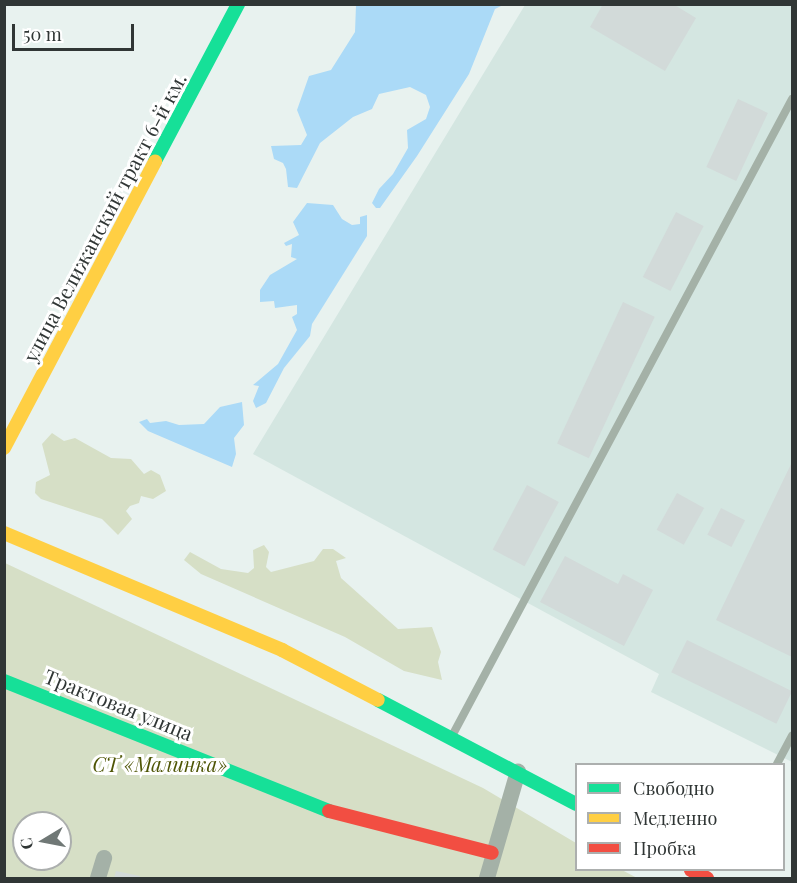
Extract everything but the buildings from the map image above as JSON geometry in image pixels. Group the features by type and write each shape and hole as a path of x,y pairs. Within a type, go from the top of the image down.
{"street":[{"name":"улица Велижанский тракт 6-й км.","path":"4,448 238,4"},
{"path":"4,532 282,651 452,736 575,803"},
{"name":"Трактовая улица","path":"4,681 327,810 492,853"},
{"path":"487,879 492,853 518,771"},
{"path":"98,879 104,858"},
{"path":"693,871 707,879"}],"lane":[{"path":"452,736 792,99"},
{"path":"778,763 792,736"}],"shaded area":[{"path":"525,5 792,5 792,762 651,692 659,674 253,454"}],"green space":[{"path":"52,433 64,441 75,438 111,458 131,459 144,474 151,470 160,475 166,491 153,499 141,496 139,503 130,506 126,511 132,519 118,535 102,519 41,499 35,493 36,482 50,475 42,444"},
{"path":"264,545 269,552 266,567 271,572 314,561 323,549 333,549 346,558 336,561 341,578 398,629 432,627 441,652 438,662 442,680 404,671 345,637 201,574 184,560 190,552 221,569 248,573 254,568 253,550"},
{"name":"CТ «Малинка»","path":"5,563 483,788 575,842 575,871 624,871 637,878 5,878"}],"water":[{"path":"356,5 503,5 495,9 469,74 417,156 380,208 376,208 372,203 379,189 393,174 408,148 407,130 426,119 430,107 426,95 410,87 379,94 372,109 353,117 320,143 297,188 288,187 286,169 283,163 274,159 271,146 301,145 307,135 297,110 309,76 331,70 355,32"},
{"path":"307,203 333,205 342,219 352,225 360,224 360,217 367,215 367,236 312,324 310,336 284,368 266,403 256,408 253,401 259,386 253,385 278,364 297,330 292,317 297,314 297,305 275,308 274,301 260,302 260,290 270,275 297,259 291,257 292,244 286,246 284,243 299,235 293,222"},
{"path":"242,402 244,425 234,438 236,454 232,467 148,431 139,422 147,419 150,423 166,421 179,425 204,424 220,407"}],"traffic: fast":[{"path":"155,161 238,4"},
{"path":"4,681 329,811"},
{"path":"378,700 575,803"}],"traffic: slow":[{"path":"4,448 155,161"},
{"path":"4,533 282,650 378,700"}],"traffic: jam":[{"path":"329,811 492,853"},
{"path":"693,871 707,878"}]}
